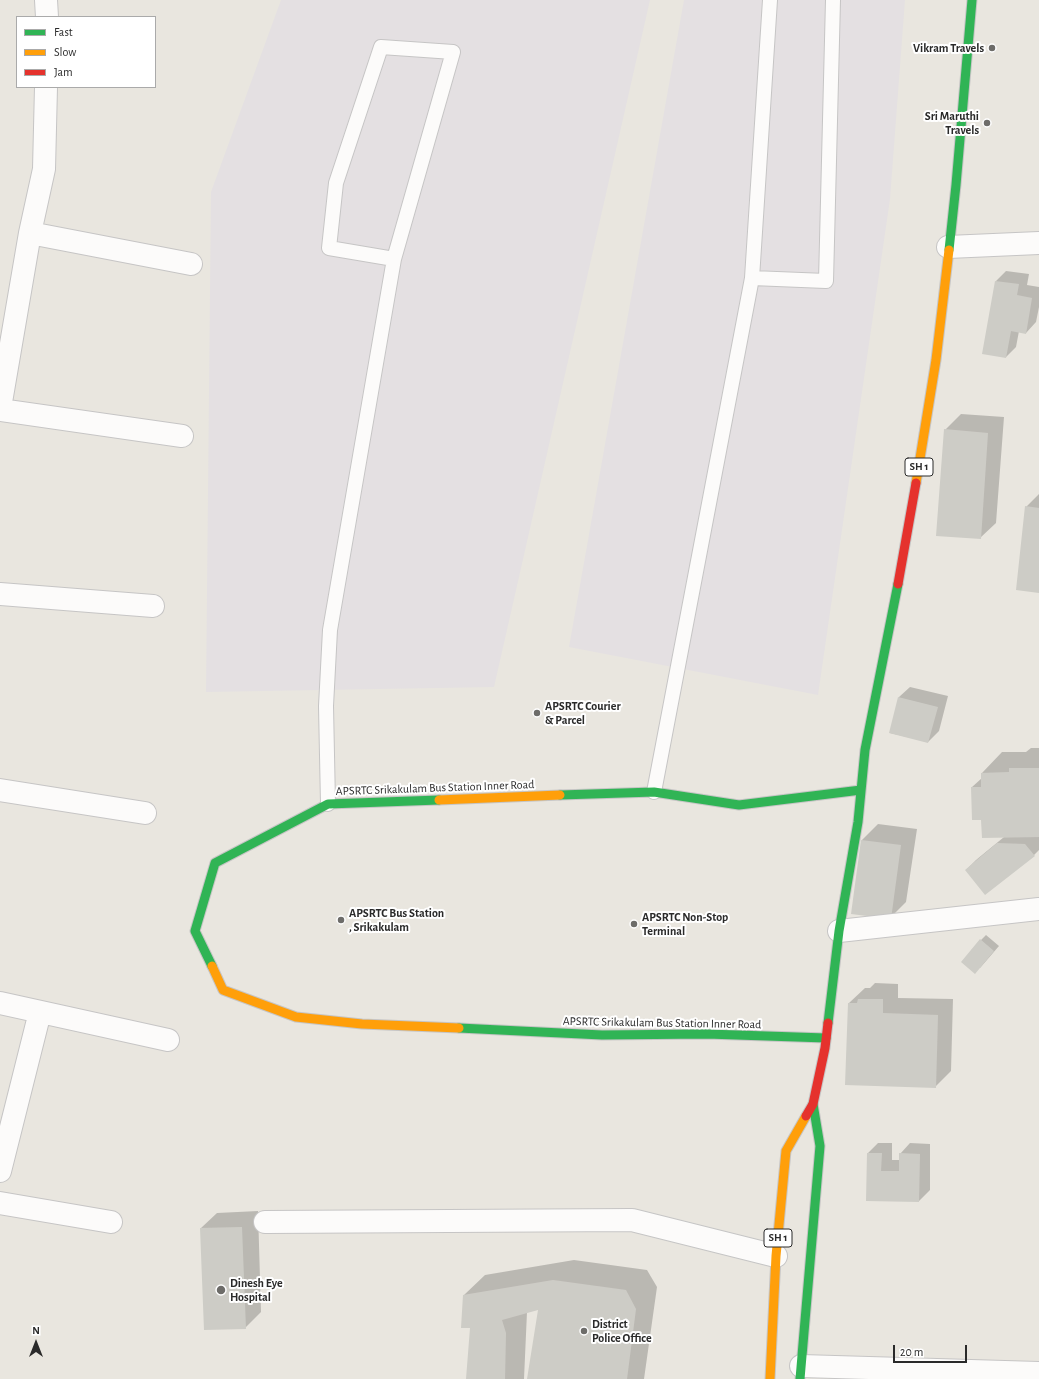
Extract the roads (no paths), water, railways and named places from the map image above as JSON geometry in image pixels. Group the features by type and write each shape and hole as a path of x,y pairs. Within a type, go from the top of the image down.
{"main road":[{"name":"SH 1","path":"770,1379 776,1256 786,1151 813,1104 826,1038 839,931 858,822 865,750 911,517 936,360 956,185 972,0"},
{"name":"APSRTC Srikakulam Bus Station Inner Road","path":"826,1038 707,1034 602,1036 362,1024 296,1017 223,990 195,931 215,863 328,804 654,792 739,805 861,790"},
{"name":"SH 1","path":"800,1373 820,1146 813,1104"}],"street":[{"path":"46,0 47,16"},
{"path":"46,88 44,169 30,233 0,409 182,436"},
{"path":"30,233 191,264"},
{"path":"948,247 1039,243"},
{"path":"0,594 153,606"},
{"path":"0,790 145,812"},
{"path":"839,931 1039,909"},
{"path":"0,1003 168,1040"},
{"path":"0,1171 40,1012"},
{"path":"0,1203 111,1222"},
{"path":"265,1222 632,1220 776,1256"},
{"path":"800,1373 1039,1373"}],"lane":[{"path":"654,792 752,278 770,0"},
{"path":"752,278 826,281 833,0"},
{"path":"328,804 326,706 330,630 394,258 453,52 381,47 336,183 329,248 394,258"}],"place":[{"name":"Vikram Travels","path":"992,48"},
{"name":"Sri Maruthi Travels","path":"987,123"},
{"name":"APSRTC Courier & Parcel","path":"537,713"},
{"name":"APSRTC Bus Station , Srikakulam","path":"341,920"},
{"name":"APSRTC Non-Stop Terminal","path":"634,924"},
{"name":"Dinesh Eye Hospital","path":"221,1290"},
{"name":"District Police Office","path":"584,1331"}]}
